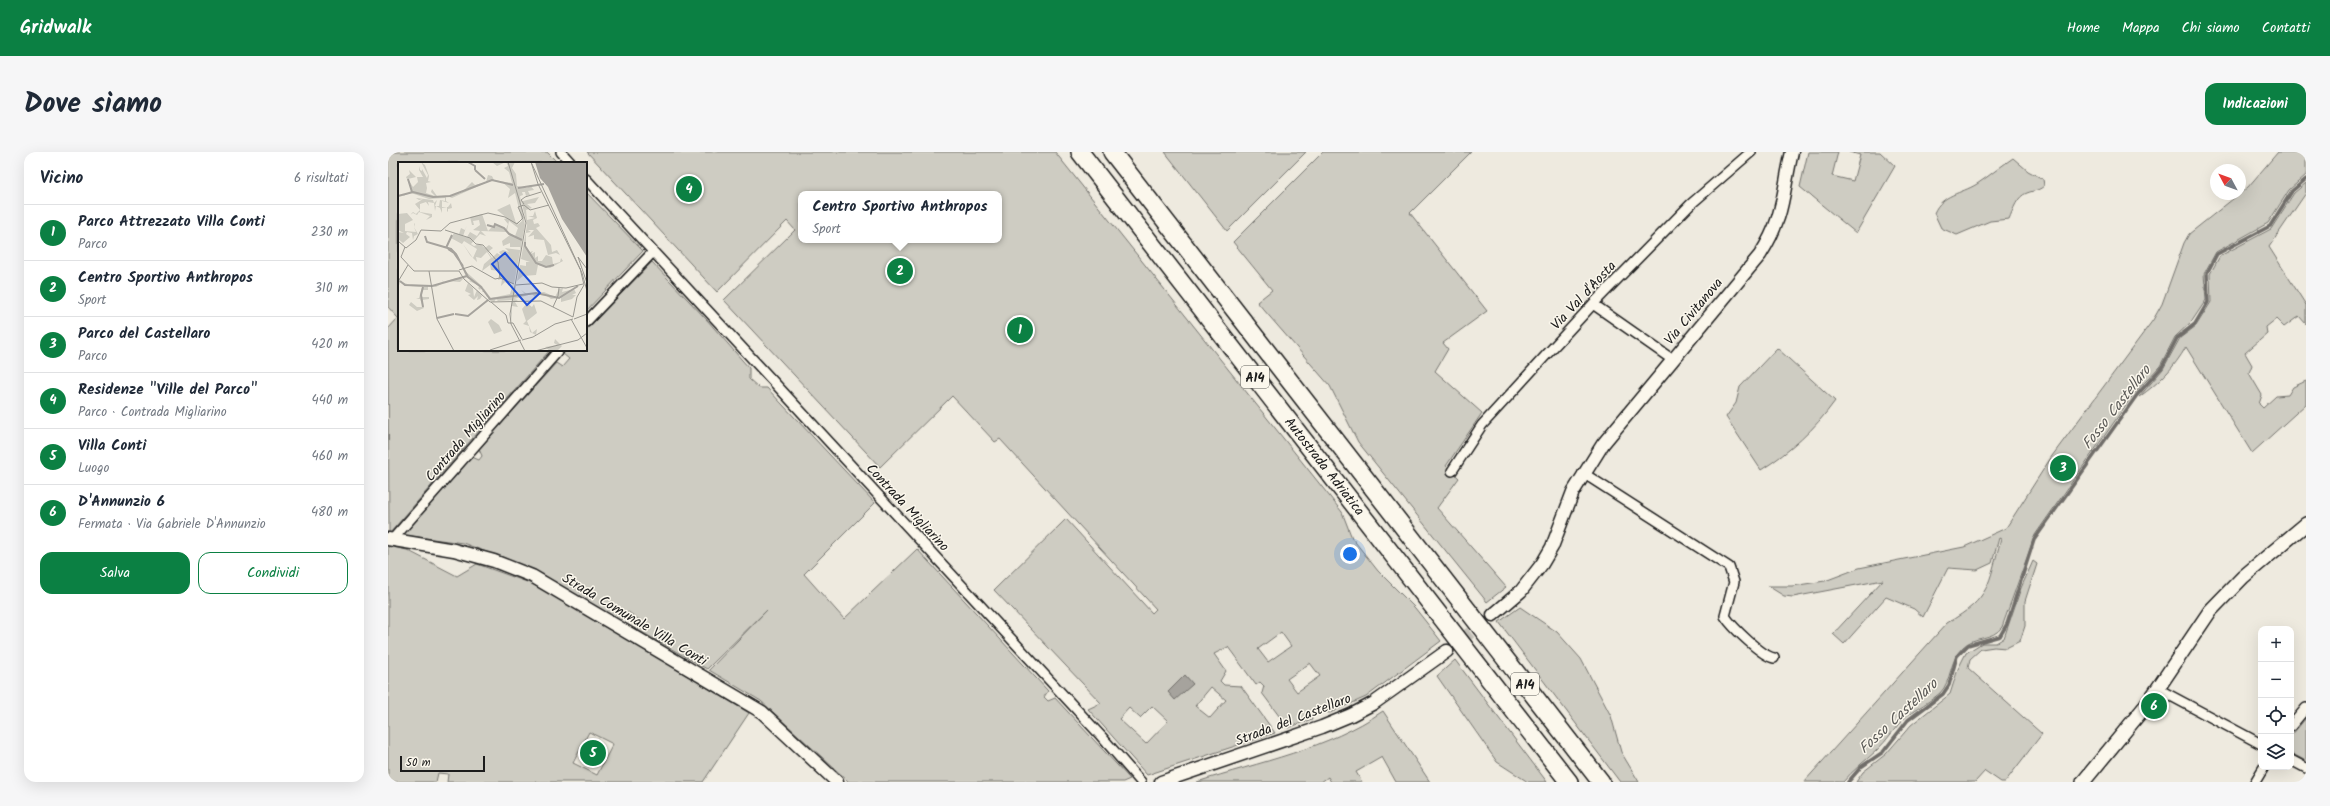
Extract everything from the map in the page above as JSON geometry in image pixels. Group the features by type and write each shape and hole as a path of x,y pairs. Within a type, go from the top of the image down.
{"highway":[{"name":"Autostrada Adriatica","path":"1080,152 1569,782"},
{"name":"Autostrada Adriatica","path":"1112,152 1601,782"}],"main road":[{"path":"2083,782 2122,737 2222,598 2243,577 2306,524"}],"street":[{"path":"561,152 570,162"},
{"name":"Via Val d'Aosta","path":"1452,471 1482,425 1593,304 1691,204 1751,152"},
{"name":"Via Civitanova","path":"1493,615 1521,591 1542,564 1583,473 1603,444 1760,255 1770,240 1783,206 1792,152"},
{"name":"Contrada Migliarino","path":"587,180 1091,725 1141,782"},
{"path":"587,321 653,252"},
{"path":"1593,304 1673,360"},
{"name":"Contrada Migliarino","path":"390,540 558,351"},
{"path":"1583,473 1729,567 1734,582 1725,616 1751,642 1769,657 1774,658"},
{"name":"Strada Comunale Villa Conti","path":"390,540 454,550 494,561 532,576 762,712 837,782"},
{"name":"Strada del Castellaro","path":"1161,782 1322,727 1351,715 1374,703 1446,651"},
{"path":"2158,689 2258,742"},
{"path":"2294,722 2306,708"},
{"path":"2294,762 2306,768"},
{"path":"2255,782 2262,770"}],"shaded area":[{"path":"388,152 547,152 557,162 398,162 398,318 388,307"},
{"path":"587,152 1055,152 1342,512 1352,538 1378,571 1415,608 1441,641 1366,697 1330,713 1316,711 1311,713 1312,719 1288,728 1262,693 1264,686 1260,682 1256,685 1228,647 1214,654 1226,671 1220,681 1224,685 1241,686 1275,733 1147,775 1088,709 1101,703 994,590 1066,519 1152,613 1156,609 1000,439 995,442 952,396 880,467 724,300 795,230 787,221 717,292","holes":["1281,632 1291,646 1268,662 1258,649","1310,663 1320,676 1297,692 1287,679","1211,687 1226,700 1210,718 1195,706","1152,706 1168,721 1146,744 1119,719 1129,708 1140,718"]},
{"path":"1165,152 1306,152 1227,231"},
{"path":"1323,152 1471,152 1410,213 1487,311 1443,343 1448,349 1435,371 1482,413 1446,466 1459,478 1437,508 1506,587 1487,602 1358,442 1330,386 1257,302 1272,290 1233,242"},
{"path":"1808,152 1838,152 1832,176 1853,181 1860,155 1849,152 1880,152 1895,166 1856,233 1800,187"},
{"path":"2278,152 2306,152 2306,175 2289,190 2268,223 2216,252 2204,274 2206,300 2192,321 2175,337 2160,366 2133,395 2035,535 2002,627 1993,634 1968,643 1963,647 1955,658 1947,683 1940,693 1903,720 1880,747 1843,782 1804,782 1947,623 1972,606 1980,598 1990,579 2001,539 1999,538 1992,563 1977,570 1948,568 1923,617 1914,609 1886,597 1844,644 1833,634 1883,580 1793,597 1784,596 1768,586 1792,586 1825,581 1859,568 1964,547 2006,528 2052,456 2153,320 2162,304 2184,243 2189,234 2232,200 2246,200 2246,189"},
{"path":"2013,158 2028,171 2043,179 2044,186 2021,197 2009,219 1990,221 1957,235 1941,228 1934,213 1942,202 1952,195 1977,184"},
{"path":"2306,183 2306,193 2269,247 2306,305 2306,324 2299,316 2284,327 2276,319 2266,327 2267,334 2245,353 2252,365 2249,373 2262,395 2259,404 2263,408 2276,396 2288,395 2293,387 2306,381 2306,404 2252,453 2186,347 2166,375 2139,397 2163,369 2180,338 2196,326 2211,302 2210,274 2220,256 2271,229 2294,193"},
{"path":"587,193 643,251 587,310"},
{"path":"652,262 707,320 749,368 749,379 759,388 767,388 875,503 804,574 844,619 917,549 1048,691 1044,697 1048,701 1055,698 1130,779 1123,782 849,782 761,701 709,670 767,610 707,669 638,630 641,621 628,612 620,621 530,569 463,543 403,535 472,457 479,460 482,456 479,449 556,363 562,367 569,359 563,354 566,351 587,351 587,329"},
{"path":"398,318 398,351 549,351 389,534 388,329"},
{"path":"1777,348 1835,401 1810,431 1782,455 1761,470 1726,417 1736,403 1740,387"},
{"path":"388,546 407,550 457,576 477,564 538,586 749,713 703,782 447,782 448,774 438,773 436,782 388,782","holes":["589,732 613,744 597,775 573,763"]},
{"path":"2033,561 2037,564 2025,601 2025,626 2020,641 2006,648 1994,647 1981,649 1970,659 1968,668 2042,734 2005,782 2001,782 1985,771 1975,782 1856,782 1863,772 1886,754 1911,725 1950,694 1958,669 1966,653 1982,643 1996,643 2004,638 2021,588"},
{"path":"1520,607 1557,632 1581,659 1611,716 1621,752 1639,782 1620,782 1499,622"},
{"path":"1455,660 1547,782 1528,782 1497,762 1437,676"},
{"path":"1185,675 1193,684 1175,700 1168,692"},
{"path":"1383,711 1430,782 1396,782 1382,757 1356,772 1362,782 1331,782 1328,777 1321,782 1197,782 1269,761 1316,745 1362,724"},
{"path":"2306,718 2306,761 2294,755 2294,732"}],"waterway":[{"name":"Fosso Castellaro","path":"1848,782 1861,767 1883,752 1908,720 1943,694 1949,685 1957,656 1968,645 2000,636 2007,624 2034,540 2137,395 2162,367 2177,338 2195,324 2208,302 2207,273 2217,254 2270,226 2292,191 2306,179"}],"tunnel":[{"path":"1447,651 1493,615"}],"place":[{"name":"Residenze \"Ville del Parco\"","path":"689,189"},
{"name":"Centro Sportivo Anthropos","path":"900,271"},
{"name":"Parco Attrezzato Villa Conti","path":"1020,330"},
{"name":"Parco del Castellaro","path":"2063,468"},
{"name":"D'Annunzio 6","path":"2154,706"},
{"name":"Villa Conti","path":"593,753"}]}
